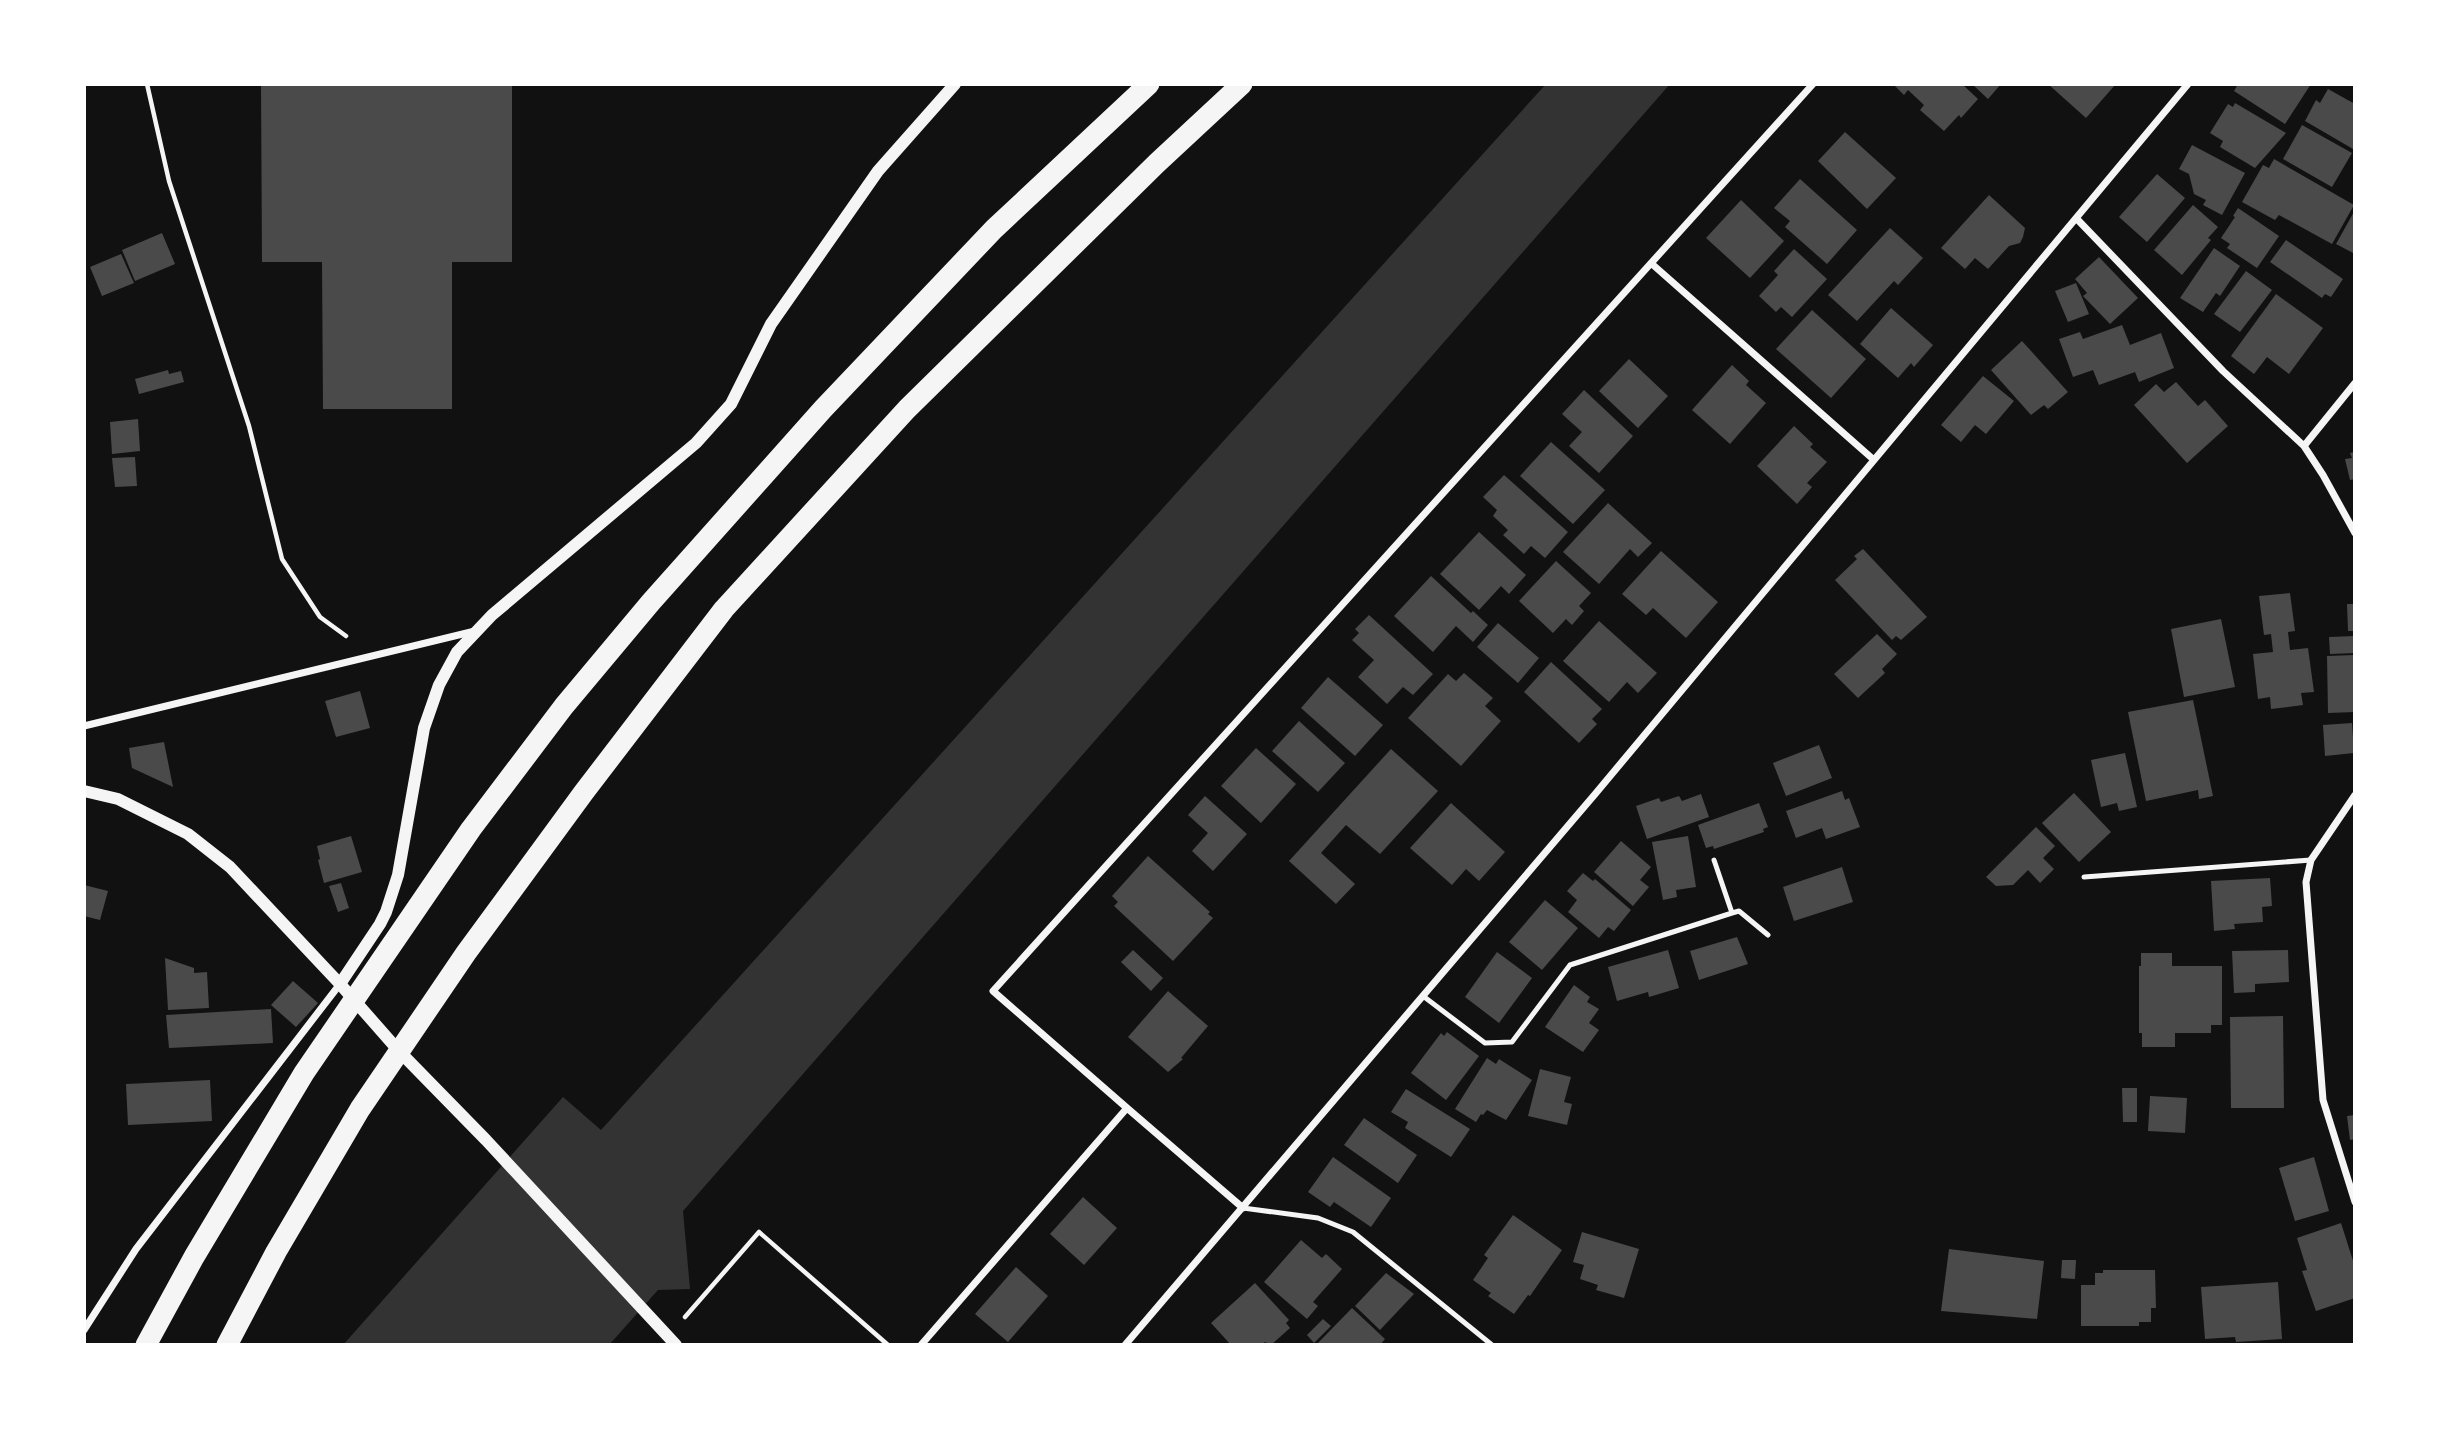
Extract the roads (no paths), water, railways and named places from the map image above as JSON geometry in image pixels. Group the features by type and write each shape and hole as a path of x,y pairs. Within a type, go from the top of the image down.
{"highway":[{"path":"146,1345 194,1257 304,1073 471,830 564,706 651,602 823,409 994,229 1149,84"},
{"path":"227,1345 276,1252 360,1109 466,953 584,792 724,609 916,400 1157,163 1242,84"}],"street":[{"path":"84,1330 136,1249 340,984 380,925 398,875 424,729 439,685 457,652 492,615 696,443 722,414 730,404 771,324 878,171 955,84"},
{"path":"1243,1208 993,991 1813,84"},
{"path":"1125,1345 1423,996 2188,84"},
{"path":"2076,218 2224,371 2304,446 2355,533"},
{"path":"1652,264 1874,460"},
{"path":"2304,446 2355,383"},
{"path":"84,726 477,631"},
{"path":"84,791 118,799 188,834 230,867 398,1050 486,1140 669,1337"},
{"path":"2355,796 2311,860 2306,882 2323,1100 2355,1202"},
{"path":"922,1345 1127,1108"}],"lane":[{"path":"1714,860 1732,913"},
{"path":"2084,877 2311,860"},
{"path":"1423,996 1485,1043 1512,1042 1570,965 1740,911 1768,935"},
{"path":"1243,1208 1318,1218 1353,1232 1492,1345"}]}
